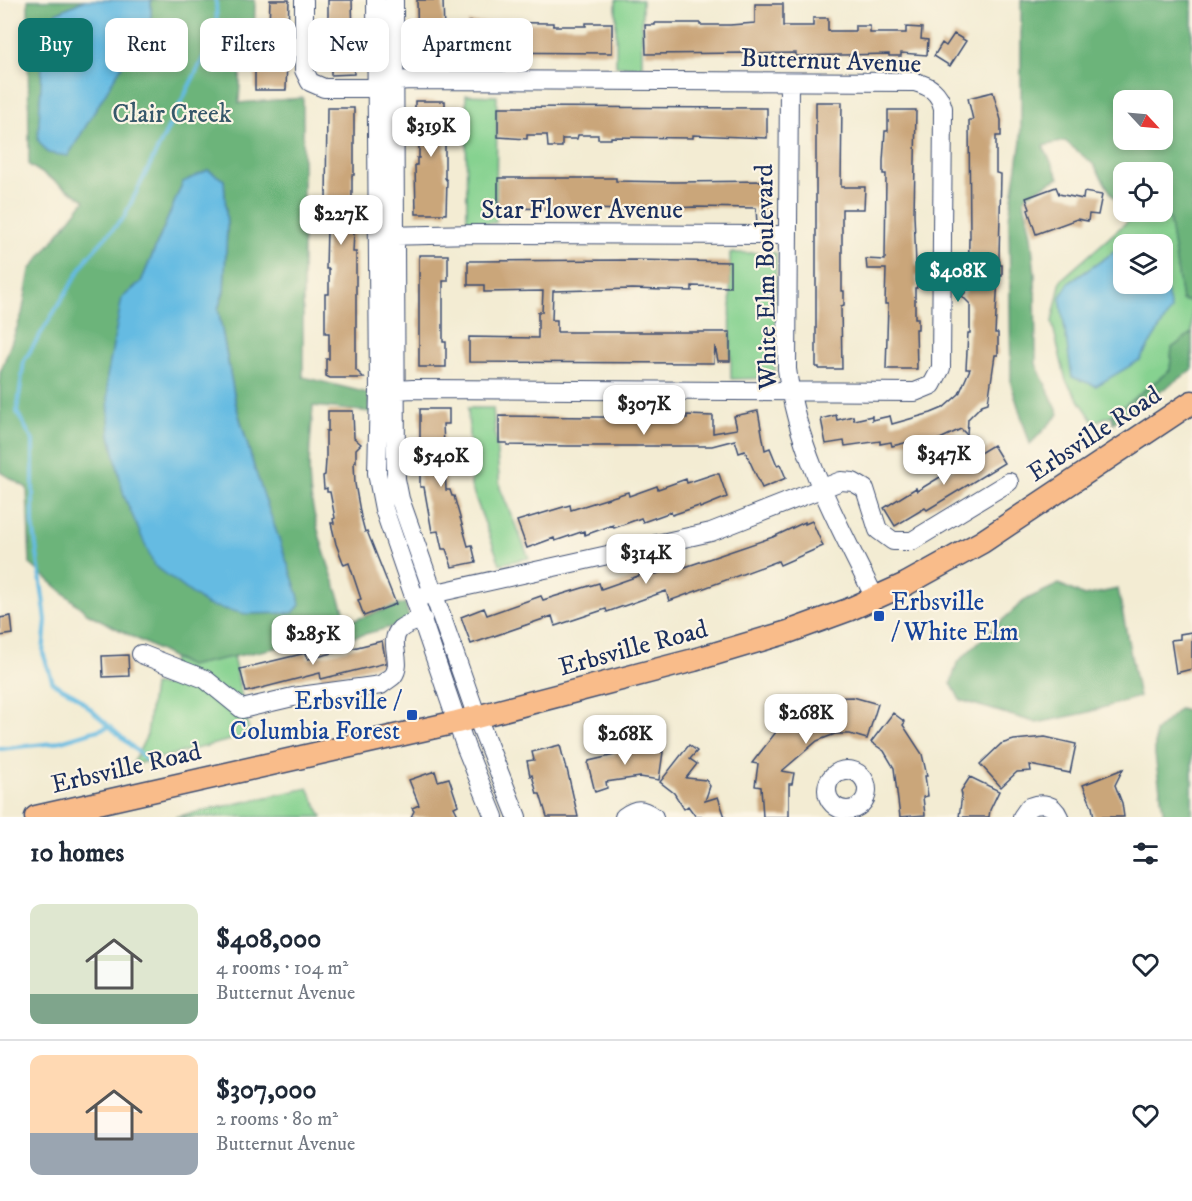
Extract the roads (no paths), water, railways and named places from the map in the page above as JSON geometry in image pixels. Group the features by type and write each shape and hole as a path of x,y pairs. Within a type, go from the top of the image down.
{"main road":[{"name":"Erbsville Road","path":"36,817 467,719 744,646 839,613 906,584 982,542 1192,402"}],"street":[{"path":"304,0 304,70 310,82 324,88 376,88"},
{"path":"375,0 376,88 385,236 386,391 396,479 400,499 434,594 494,817"},
{"path":"385,236 395,81 394,0"},
{"name":"Butternut Avenue","path":"376,88 395,81 915,82 933,88 943,108 941,368 932,385 915,392 386,391"},
{"name":"White Elm Boulevard","path":"789,82 787,369 790,390 802,440 820,488 875,598"},
{"name":"Star Flower Avenue","path":"385,236 788,235"},
{"path":"386,391 377,473 384,509 423,619 467,719 517,817"},
{"path":"416,598 711,531 841,481 853,482 865,489 878,530 893,541 912,541 1009,482"},
{"path":"141,654 205,679 242,709 293,698 381,685 393,676 398,665 395,644 400,629 423,619"},
{"path":"1022,817 1029,807 1043,803 1054,808 1059,817"},
{"path":"624,817 634,810 645,810 654,817"}],"water":[{"path":"85,0 151,0 150,18 105,18 105,72 118,72 68,156 48,153 38,140 42,72 93,72 93,18 52,18 56,13"},
{"path":"208,170 224,180 227,228 224,291 218,309 236,405 254,467 298,594 300,605 293,613 246,614 207,605 154,565 124,496 110,435 107,377 122,298 141,282 183,182"},
{"path":"1113,253 1113,294 1168,294 1171,310 1140,360 1096,386 1072,377 1060,297 1069,283"}],"waterway":[{"path":"150,763 75,695 53,683 43,653 46,620 33,523 33,441 17,412 24,361 88,257 124,217 217,30 216,0"},
{"path":"0,749 54,743 108,727"}],"place":[{"name":"Erbsville / White Elm","path":"879,616"},
{"name":"Erbsville / Columbia Forest","path":"412,715"}],"park label":[{"name":"Clair Creek","path":"172,113"}]}
